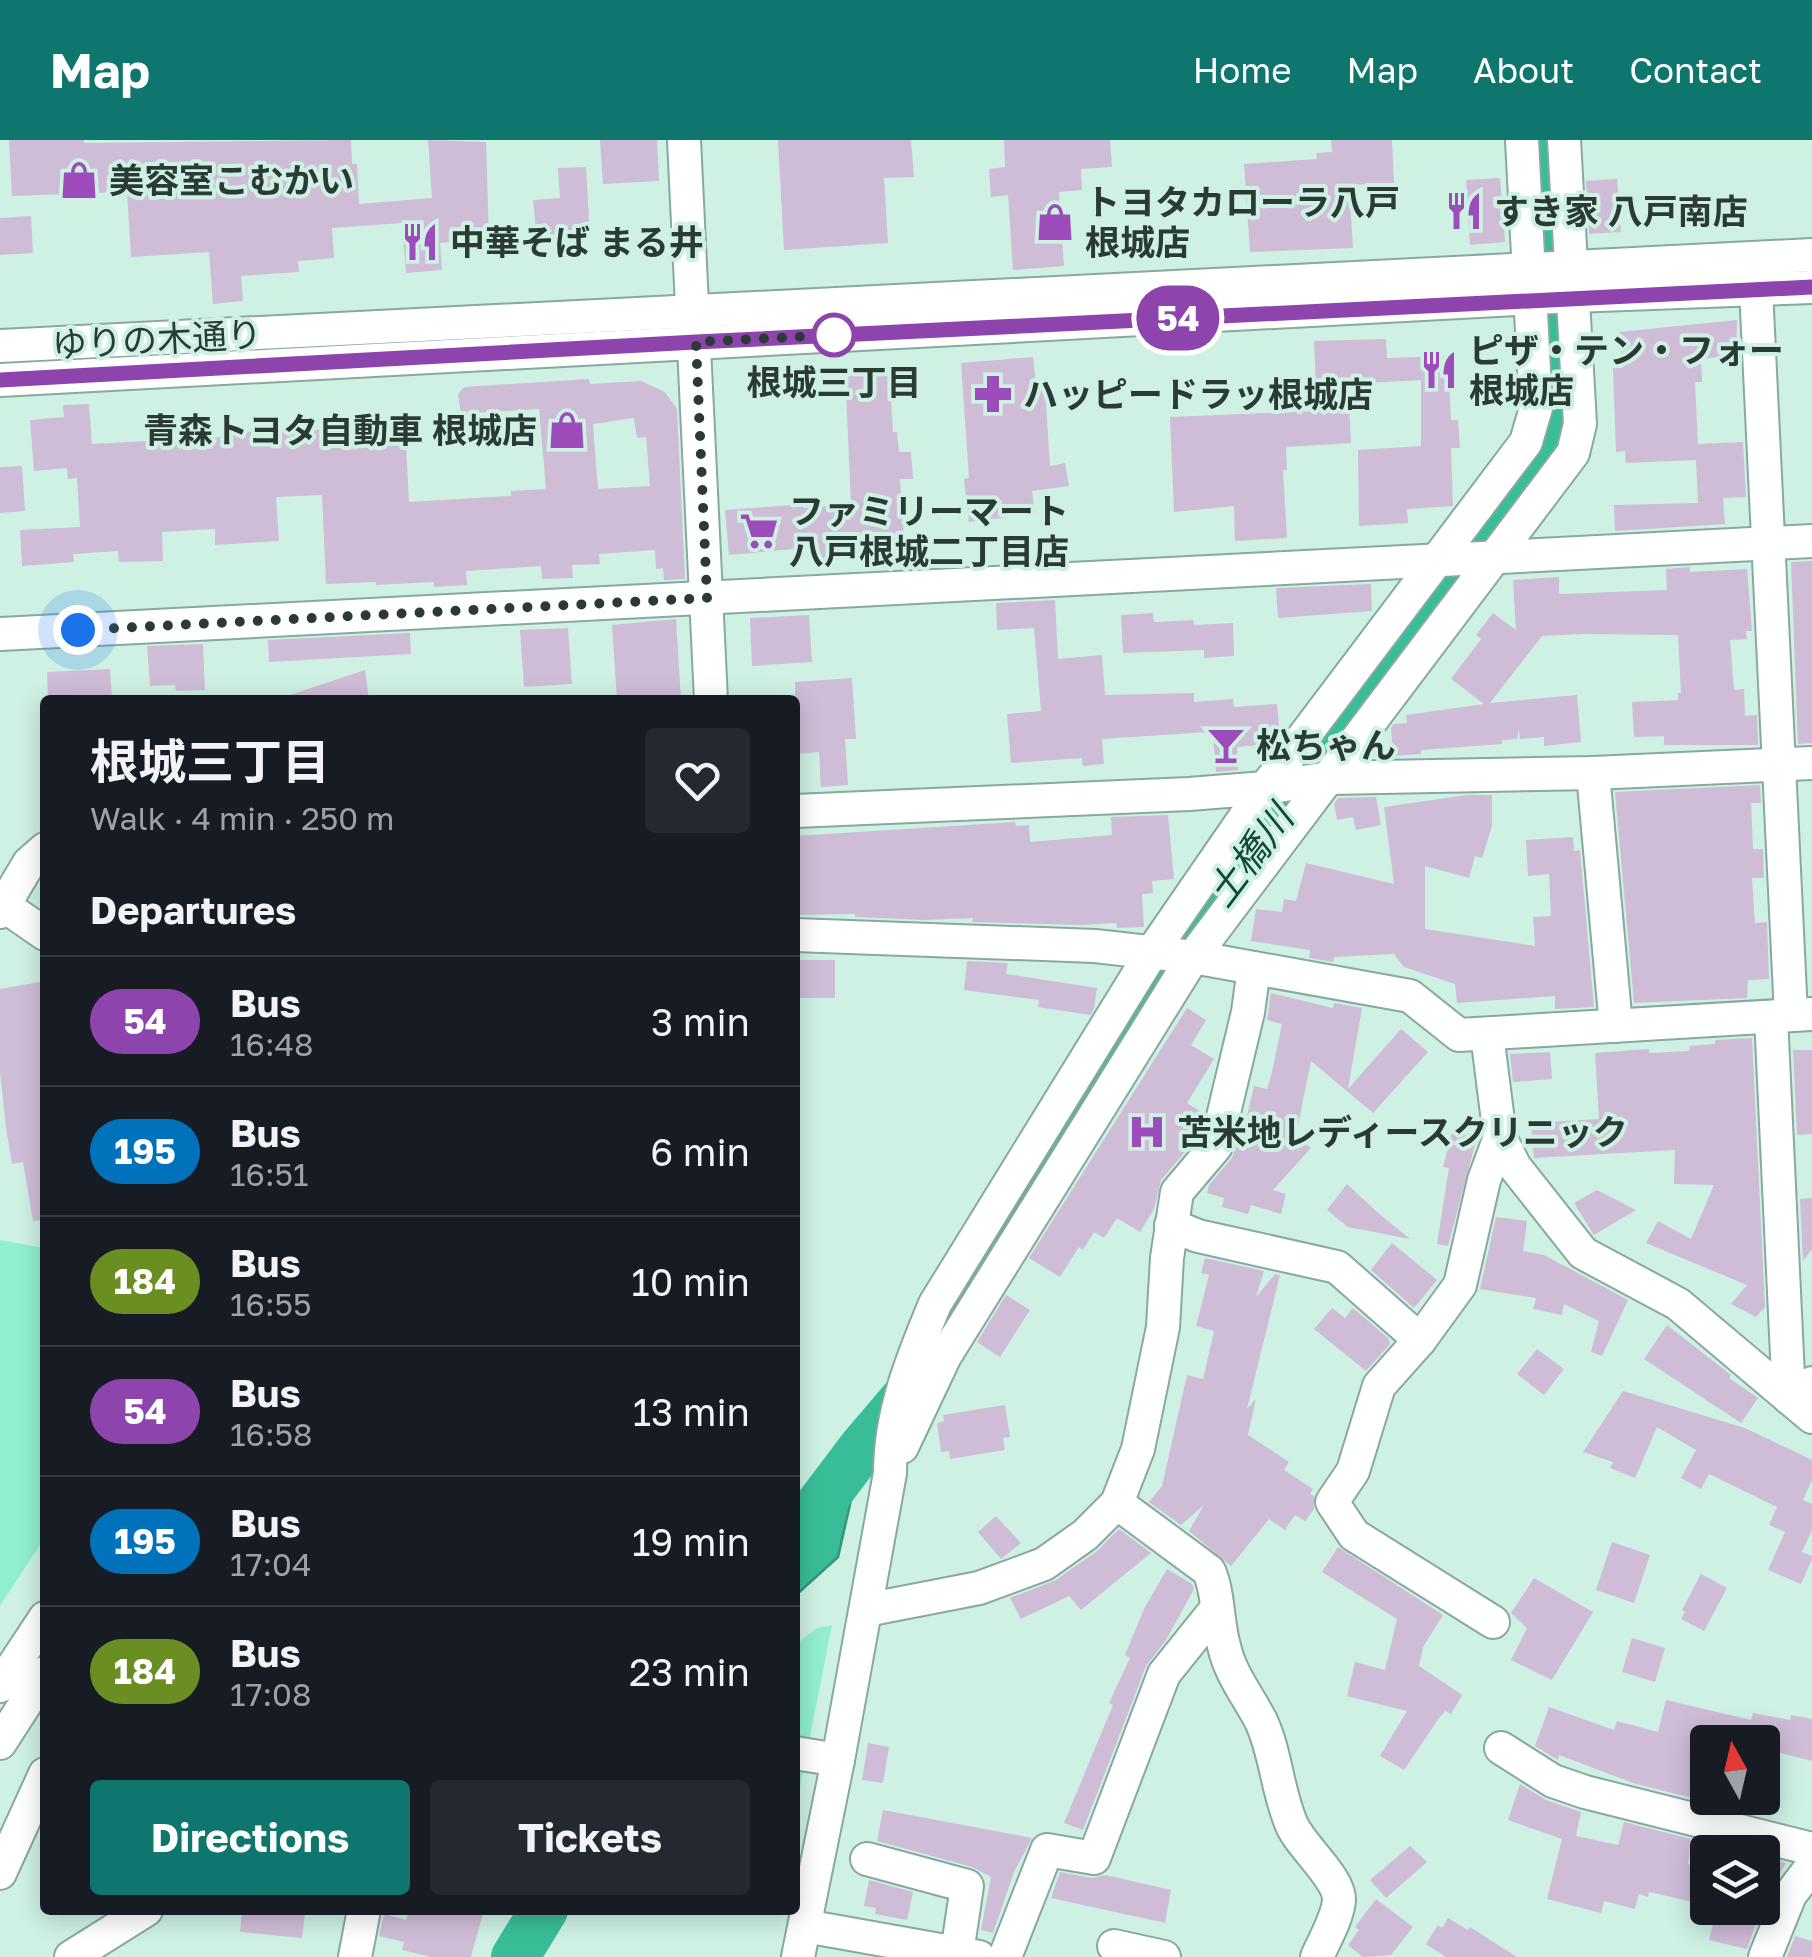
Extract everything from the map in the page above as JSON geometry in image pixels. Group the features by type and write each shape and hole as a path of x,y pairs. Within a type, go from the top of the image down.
{"street":[{"path":"684,140 712,695"},
{"path":"866,1859 967,1886 968,1955 801,1941 866,1610 890,1473 890,1436 910,1363 935,1304 1152,952 1265,788 1526,442 1536,408 1522,140"},
{"path":"890,1473 945,1356 1192,957 1573,453 1580,424 1564,140"},
{"name":"ゆりの木通り","path":"0,346 695,326 1529,289 1812,254"},
{"name":"ゆりの木通り","path":"1571,286 1756,290 1812,287"},
{"path":"1756,290 1791,1015 1804,1399"},
{"name":"ゆりの木通り","path":"0,380 695,326"},
{"path":"0,634 1812,540"},
{"path":"800,810 1265,788 1329,778 1593,773 1812,763"},
{"path":"1593,773 1616,1026"},
{"path":"40,853 28,864 11,894 40,928"},
{"path":"800,935 980,940 1192,957 1410,996 1459,1035 1791,1015"},
{"path":"866,1610 979,1588 1044,1564 1085,1535 1117,1503 1138,1449 1163,1326 1177,1192 1216,1146 1248,1012 1254,968"},
{"path":"1487,1034 1500,1138 1515,1167 1583,1252 1678,1304 1804,1399"},
{"path":"1493,1622 1382,1556 1354,1535 1332,1502 1353,1471 1379,1386 1420,1340 1460,1285 1484,1180 1500,1138"},
{"path":"1171,1225 1198,1236 1337,1267 1420,1340"},
{"path":"1117,1503 1209,1572 1215,1584 1224,1649 1239,1686 1262,1722 1279,1796 1294,1831 1336,1887 1339,1900 1317,1957"},
{"path":"1005,1957 1047,1850 1094,1858 1164,1674 1216,1608"},
{"path":"23,1700 40,1637"},
{"path":"0,1743 23,1700 40,1679"},
{"path":"1501,1748 1553,1782 1812,1849"},
{"path":"800,1754 838,1760"},
{"path":"0,1872 40,1785"},
{"path":"1766,1957 1790,1896 1812,1866"},
{"path":"1334,1913 1340,1923 1334,1957"},
{"path":"71,1957 138,1915"},
{"path":"355,1957 363,1915"},
{"path":"1114,1946 1164,1957"}],"shaded area":[{"path":"0,1240 40,1247 40,1545 0,1606"},
{"path":"856,1444 863,1447 838,1557 800,1591 800,1496"},
{"path":"832,1625 800,1787 800,1641 817,1628"}],"building":[{"path":"9,140 351,140 359,204 432,198 428,140 486,142 489,239 440,243 442,270 406,273 402,223 332,228 334,258 298,261 299,272 241,276 243,301 213,304 209,252 131,257 127,192 12,196"},
{"path":"600,140 657,140 659,181 603,184"},
{"path":"778,140 911,140 914,177 884,178 888,243 784,250"},
{"path":"1004,140 1110,140 1112,167 1081,169 1082,190 1059,192 1064,266 1013,270 1008,195 991,197 989,169 1005,167"},
{"path":"1331,140 1392,140 1394,183 1349,185 1353,248 1250,252 1244,164 1317,159 1316,153 1332,152"},
{"path":"586,167 590,237 550,240 550,229 536,230 533,200 560,198 558,168"},
{"path":"1500,178 1505,242 1470,245 1466,180"},
{"path":"1617,179 1621,232 1589,234 1586,181"},
{"path":"31,216 33,253 0,255 0,218"},
{"path":"1737,320 1736,355 1701,359 1702,382 1695,382 1698,444 1743,442 1746,497 1723,498 1725,524 1615,531 1614,505 1698,503 1696,460 1626,463 1625,451 1616,452 1613,368 1623,368 1619,332"},
{"path":"1386,339 1387,358 1448,356 1451,420 1458,420 1460,448 1451,448 1453,506 1407,509 1408,523 1359,526 1358,450 1421,446 1421,380 1348,384 1351,443 1286,447 1287,470 1283,470 1287,538 1235,541 1234,506 1174,512 1170,417 1317,411 1314,341"},
{"path":"1033,357 1036,387 1045,387 1050,466 1065,463 1069,486 1032,491 1035,514 969,522 961,363"},
{"path":"889,366 893,432 897,432 899,452 911,452 913,479 900,479 905,553 816,559 814,547 729,555 725,510 851,504 845,369"},
{"path":"589,379 590,384 641,381 665,392 677,409 685,579 664,580 663,568 656,569 655,550 599,554 600,564 572,565 573,578 542,579 541,566 466,571 467,585 326,584 322,495 276,497 279,541 215,545 215,529 162,532 163,561 119,562 118,551 73,554 74,562 22,566 20,530 80,527 77,478 68,479 67,468 34,471 30,420 64,417 63,405 89,404 92,444 222,437 294,428 295,431 405,425 409,502 511,496 511,491 546,489 539,409 461,414 458,394 464,387","holes":["634,418 637,438 646,437 650,486 598,489 593,424"]},
{"path":"22,466 25,511 0,513 0,467"},
{"path":"1812,561 1812,743 1798,744 1791,562"},
{"path":"1690,567 1690,572 1747,569 1752,631 1746,631 1747,639 1730,640 1734,690 1744,689 1745,716 1757,715 1758,745 1664,745 1664,736 1634,737 1632,702 1678,700 1678,635 1583,634 1542,636 1490,703 1577,695 1581,742 1544,746 1544,737 1520,739 1519,730 1517,739 1502,740 1502,744 1393,756 1391,728 1407,723 1406,715 1484,704 1451,679 1481,639 1476,635 1493,613 1516,630 1513,580 1559,577 1559,594 1667,590 1666,569"},
{"path":"1371,584 1372,611 1278,618 1276,588"},
{"path":"1055,600 1058,659 1102,655 1105,695 1194,693 1194,702 1233,699 1234,707 1277,704 1280,735 1273,744 1237,747 1238,770 1216,772 1213,735 1208,732 1102,739 1104,764 1083,766 1082,758 1011,763 1007,714 1041,711 1034,628 997,630 996,603"},
{"path":"1153,613 1154,622 1233,623 1234,656 1204,658 1204,650 1123,653 1121,615"},
{"path":"809,615 812,662 752,666 750,618"},
{"path":"676,619 681,695 617,695 612,625"},
{"path":"568,628 572,684 524,687 520,630"},
{"path":"410,633 411,654 269,662 268,640"},
{"path":"203,644 205,690 176,691 175,685 150,686 147,646"},
{"path":"110,669 112,695 48,695 47,672"},
{"path":"365,670 368,695 290,695"},
{"path":"852,678 856,739 845,739 848,785 821,787 819,752 800,754 800,695 795,695 795,682"},
{"path":"1760,785 1761,803 1751,803 1753,849 1763,849 1764,878 1752,878 1755,923 1767,922 1769,979 1748,980 1747,998 1634,1003 1615,792"},
{"path":"1492,795 1492,826 1482,858 1475,856 1469,878 1425,866 1425,929 1535,946 1533,917 1551,916 1549,874 1528,876 1526,840 1573,837 1574,851 1580,850 1594,1007 1555,1009 1555,996 1457,1003 1455,984 1404,967 1394,954 1334,957 1333,962 1309,958 1310,950 1251,941 1256,909 1282,912 1284,899 1296,901 1306,863 1394,884 1384,807"},
{"path":"1376,797 1381,825 1356,830 1353,817 1337,820 1334,804 1338,798"},
{"path":"1168,815 1174,879 1152,881 1153,893 1142,894 1144,927 1117,928 1116,923 800,915 800,836 1015,822 1016,826 1029,825 1030,842 1112,835 1111,817"},
{"path":"800,960 835,960 835,998 800,998"},
{"path":"967,961 1008,963 1006,974 1097,988 1094,1009 1090,1015 1038,1007 1039,1000 964,990"},
{"path":"40,982 40,1220 33,1221 23,1162 12,1164 0,1071 0,989"},
{"path":"1271,993 1333,1008 1334,1003 1362,1008 1348,1089 1401,1029 1428,1052 1373,1113 1311,1061 1296,1135 1311,1148 1273,1190 1286,1194 1281,1214 1251,1205 1248,1214 1222,1207 1224,1198 1207,1193 1209,1185 1232,1158 1239,1135 1242,1137 1254,1086 1267,1089 1282,1024 1267,1020"},
{"path":"1187,1008 1206,1020 1191,1045 1214,1059 1187,1103 1203,1113 1198,1137 1161,1180 1154,1209 1140,1232 1117,1218 1104,1238 1094,1232 1083,1250 1079,1247 1060,1277 1029,1258"},
{"path":"1752,1038 1765,1307 1756,1317 1731,1304 1747,1285 1646,1243 1658,1221 1691,1239 1714,1185 1674,1184 1675,1150 1534,1158 1531,1123 1599,1119 1595,1053 1689,1051 1689,1046 1715,1044 1715,1040"},
{"path":"1793,1050 1812,1050 1812,1134 1797,1135"},
{"path":"1550,1052 1552,1079 1513,1082 1510,1054"},
{"path":"1452,1133 1477,1137 1448,1246 1437,1244 1449,1168 1443,1167"},
{"path":"1347,1184 1410,1239 1348,1227 1327,1210"},
{"path":"1597,1190 1636,1210 1594,1235 1574,1203"},
{"path":"1812,1198 1812,1249 1803,1261 1800,1199"},
{"path":"1496,1217 1527,1221 1523,1251 1544,1255 1628,1300 1602,1356 1591,1352 1599,1321 1564,1304 1562,1315 1533,1309 1536,1298 1480,1289"},
{"path":"1392,1243 1437,1280 1414,1308 1371,1270"},
{"path":"1205,1258 1264,1271 1256,1297 1275,1274 1280,1275 1247,1409 1256,1399 1248,1435 1289,1462 1284,1470 1313,1489 1310,1494 1314,1496 1314,1509 1305,1521 1295,1515 1285,1530 1269,1519 1231,1566 1189,1531 1204,1505 1181,1525 1149,1502 1162,1486 1187,1375 1203,1379 1214,1331 1196,1326 1209,1275 1201,1273"},
{"path":"1006,1295 1030,1310 1000,1357 977,1342"},
{"path":"1332,1308 1345,1318 1353,1308 1389,1339 1390,1344 1366,1371 1314,1329"},
{"path":"1667,1325 1758,1398 1741,1423 1644,1359"},
{"path":"1537,1349 1564,1369 1544,1395 1517,1374"},
{"path":"1623,1391 1745,1428 1812,1460 1812,1480 1803,1500 1812,1504 1812,1530 1802,1552 1812,1559 1801,1584 1768,1570 1785,1532 1769,1525 1777,1507 1709,1474 1701,1489 1681,1478 1696,1450 1657,1427 1635,1478 1610,1468 1613,1462 1583,1452"},
{"path":"1005,1405 1010,1437 1003,1438 1005,1450 950,1459 949,1451 941,1452 937,1423 944,1421 943,1415"},
{"path":"996,1516 1021,1543 1001,1559 978,1532"},
{"path":"1119,1529 1151,1553 1081,1610 1069,1596 1021,1619 1010,1598 1056,1580 1097,1551"},
{"path":"1612,1542 1650,1555 1634,1603 1596,1590"},
{"path":"1338,1547 1443,1615 1423,1647 1419,1666 1462,1695 1451,1714 1445,1711 1439,1718 1404,1770 1380,1756 1407,1711 1347,1696 1355,1662 1385,1670 1397,1619 1322,1572"},
{"path":"1167,1569 1194,1589 1166,1640 1146,1666 1083,1830 1064,1823 1113,1705 1109,1703 1130,1658 1125,1655 1144,1609"},
{"path":"1701,1574 1727,1588 1704,1631 1681,1619"},
{"path":"1534,1578 1593,1612 1552,1680 1511,1660 1527,1628 1511,1613"},
{"path":"1632,1638 1665,1648 1655,1682 1622,1672"},
{"path":"1666,1700 1751,1720 1753,1713 1790,1720 1791,1715 1812,1719 1812,1761 1780,1753 1780,1725 1690,1725 1690,1798 1636,1784 1559,1755 1558,1760 1535,1746 1549,1707 1614,1730 1617,1721 1658,1732"},
{"path":"868,1743 889,1747 883,1783 862,1780"},
{"path":"1520,1784 1546,1800 1581,1812 1576,1836 1618,1845 1624,1822 1690,1839 1690,1901 1649,1892 1648,1897 1639,1894 1635,1909 1604,1901 1601,1913 1547,1899 1562,1839 1508,1820"},
{"path":"883,1810 1032,1838 1014,1872 993,1933 981,1930 991,1877 972,1867 877,1841"},
{"path":"1410,1846 1427,1862 1386,1898 1370,1880"},
{"path":"1060,1872 1092,1878 1105,1875 1171,1890 1165,1923 1051,1898"},
{"path":"869,1880 913,1892 907,1920 875,1914 876,1908 864,1906"},
{"path":"1376,1899 1413,1927 1391,1955 1363,1957 1348,1945 1359,1930 1355,1927"},
{"path":"242,1915 305,1915 302,1938 240,1932"},
{"path":"384,1915 406,1920 408,1915 483,1915 471,1957 431,1957 402,1950 404,1942 379,1936"},
{"path":"1448,1918 1517,1957 1446,1957 1426,1944 1438,1925 1442,1928"},
{"path":"1713,1925 1755,1925 1747,1949 1709,1940"},
{"path":"1795,1936 1812,1941 1812,1957 1787,1957"}],"waterway":[{"name":"土橋川","path":"800,1530 909,1393 1139,1001 1528,478 1565,434 1545,140"},
{"name":"土橋川","path":"515,1957 541,1915"}],"bus line":[{"name":"54","path":"0,380 1573,296 1812,287"}],"place":[{"name":"美容室こむかい","path":"79,180"},
{"name":"すき家 八戸南店","path":"1464,211"},
{"name":"トヨタカローラ八戸 根城店","path":"1055,222"},
{"name":"中華そば まる井","path":"420,242"},
{"name":"根城三丁目","path":"834,335"},
{"name":"ピザ・テン・フォー 根城店","path":"1439,370"},
{"name":"ハッピードラッ根城店","path":"993,394"},
{"name":"青森トヨタ自動車 根城店","path":"567,430"},
{"name":"ファミリーマート 八戸根城二丁目店","path":"759,531"},
{"name":"松ちゃん","path":"1226,745"},
{"name":"苫米地レディースクリニック","path":"1147,1132"}],"route":[{"path":"78,630 707,598 696,342 834,335"}]}
